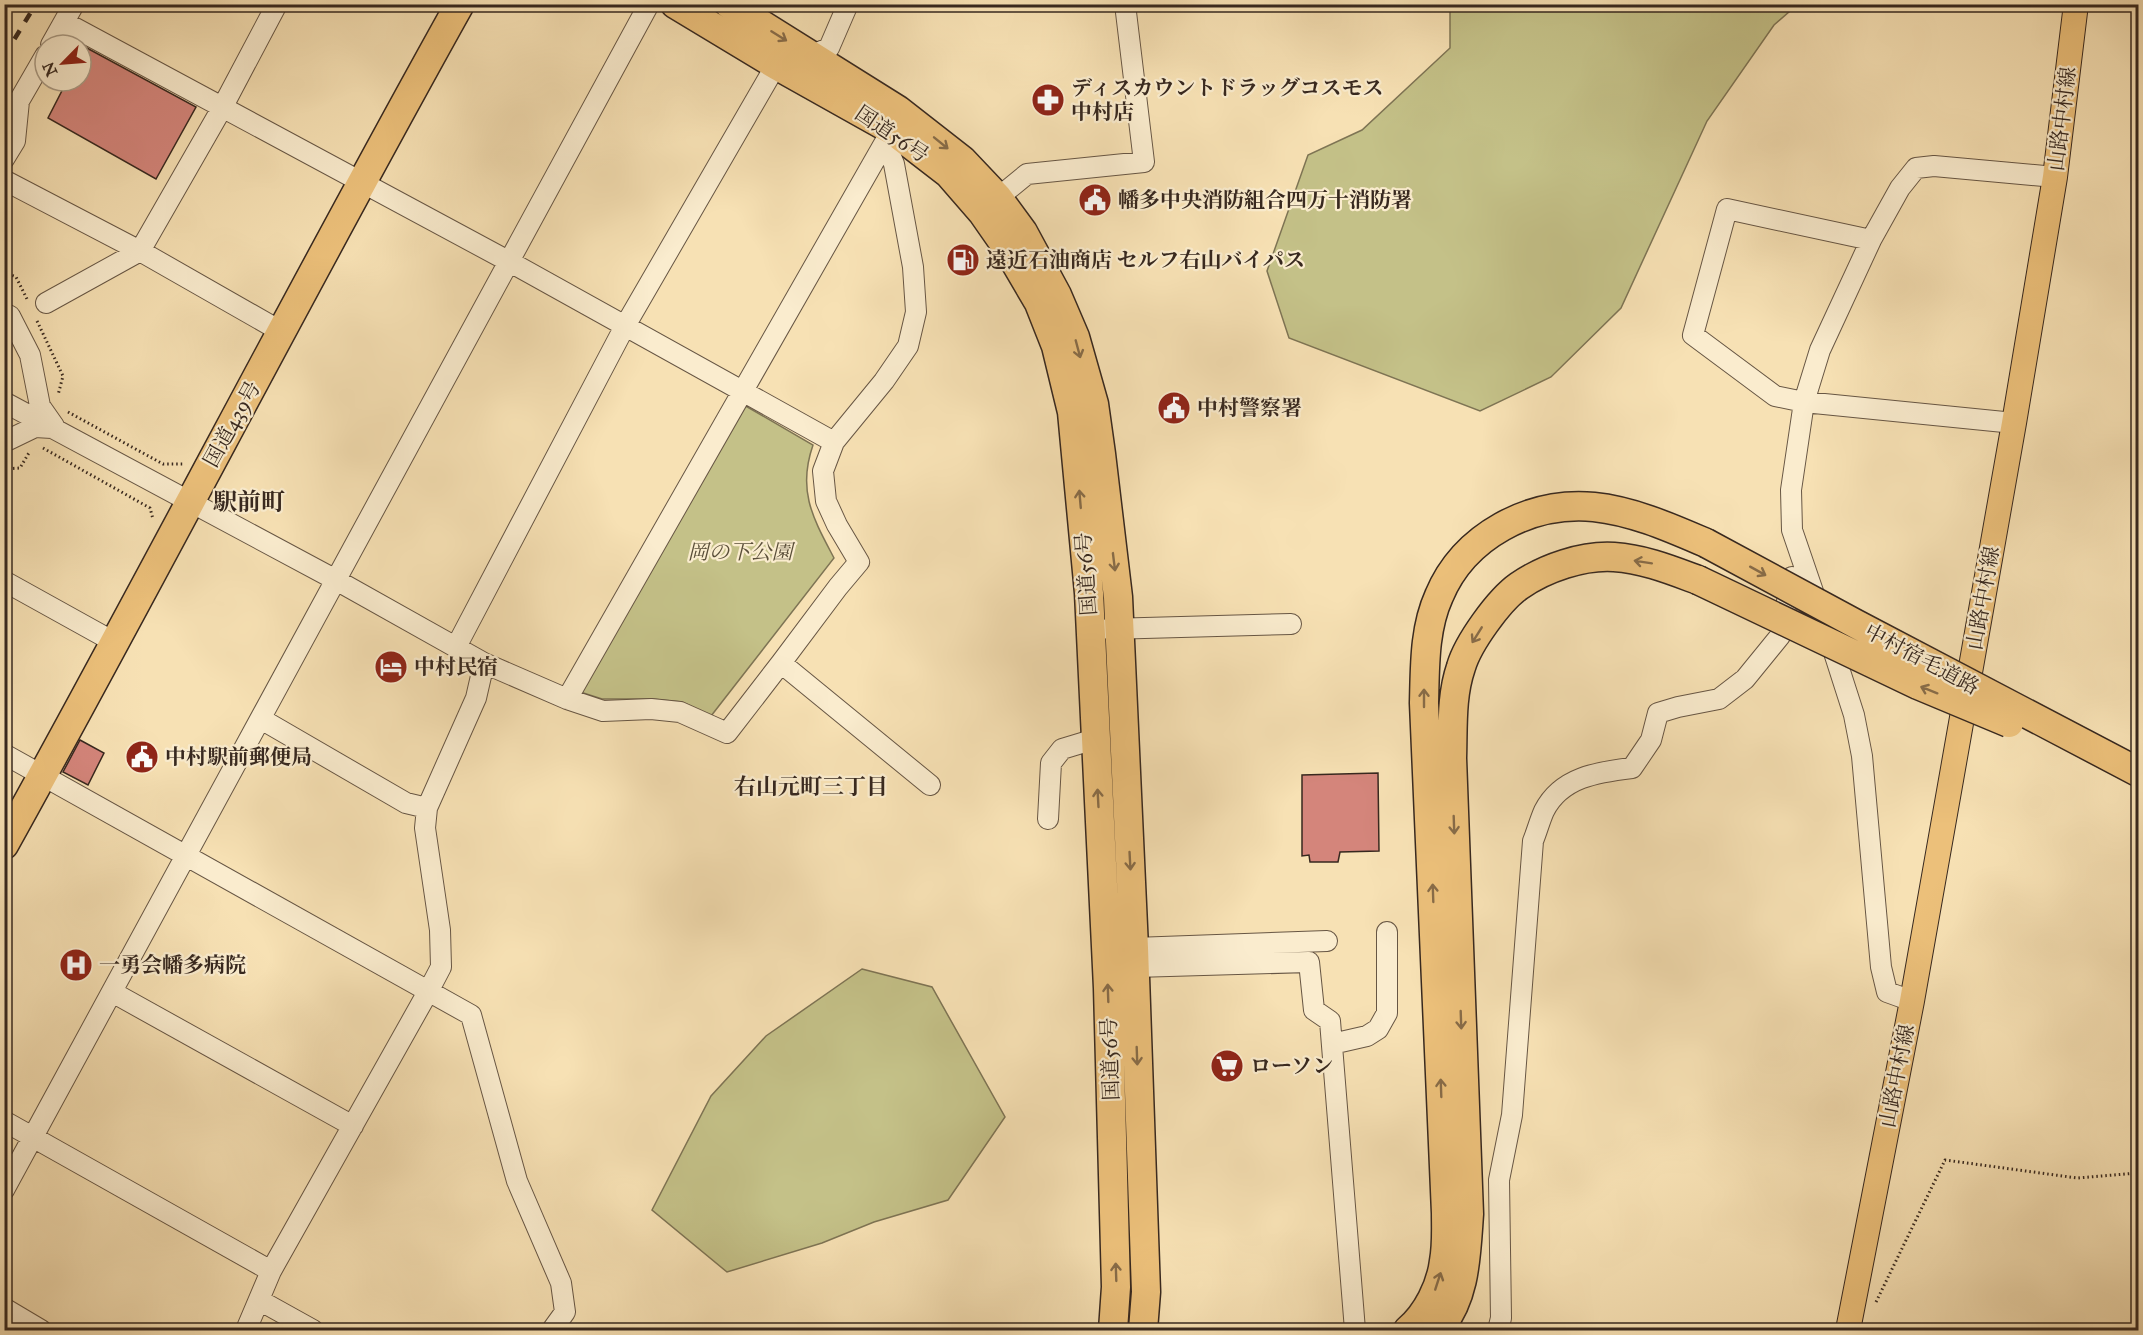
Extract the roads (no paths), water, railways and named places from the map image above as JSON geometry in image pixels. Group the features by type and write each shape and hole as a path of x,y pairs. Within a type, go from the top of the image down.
{"highway":[{"name":"国道439号","path":"4,844 282,332 361,181 460,4"},
{"name":"国道56号","path":"675,4 949,174 1023,231 1057,295 1075,337 1094,404 1118,597 1146,1292 1143,1330"},
{"name":"国道56号","path":"729,4 908,116 962,160 990,205 1005,244 1039,303 1056,346 1072,412 1089,593 1106,959 1116,1287 1113,1330"},
{"name":"中村宿毛道路","path":"1408,1330 1431,1302 1439,1278 1444,1262 1446,1213 1424,703 1425,654 1438,596 1452,571 1476,543 1506,523 1538,512 1562,508 1594,507 1655,522 1707,543 2139,774"},
{"name":"中村宿毛道路","path":"1438,1330 1447,1320 1458,1295 1464,1270 1468,1214 1452,758 1453,699 1461,666 1477,634 1497,608 1518,587 1545,572 1580,560 1613,557 1654,563 1698,579 1918,685 2139,774"}],"main road":[{"name":"山路中村線","path":"1848,1330 1912,1001 2014,423 2055,177 2076,4"}],"street":[{"path":"58,33 74,4"},
{"path":"46,303 140,251 222,108 277,4"},
{"path":"4,1190 649,4"},
{"path":"456,647 626,326 776,65 810,56 829,48 848,4"},
{"path":"990,205 1027,174 1144,162 1125,4"},
{"path":"64,22 510,262 834,442"},
{"path":"4,159 15,141 19,101 33,77"},
{"path":"567,699 888,136"},
{"path":"4,402 336,580 484,663 567,699 603,711 651,709 680,712 727,733 859,562 826,501 823,471 834,442 884,381 908,346 916,312 913,267 888,136"},
{"path":"1912,1001 1887,992 1881,967 1862,756 1844,682 1792,530 1791,490 1804,402 1820,350 1871,240 1900,188 1916,168 1934,166 2055,177"},
{"path":"4,180 140,251 282,332"},
{"path":"1871,240 1727,209 1693,335 1774,396 1804,402 2014,423"},
{"path":"4,313 10,316 30,355 40,406 55,428"},
{"path":"4,442 35,427 55,428"},
{"path":"1498,1330 1501,1318 1499,1180 1512,1115 1533,842 1545,809 1562,788 1595,772 1632,768 1651,740 1658,713 1719,699 1745,679 1780,636 1798,545"},
{"path":"4,581 114,642"},
{"path":"1090,629 1291,624"},
{"path":"246,1330 271,1271 441,967 440,939 425,828 427,808 476,698 484,663"},
{"path":"782,663 930,785"},
{"path":"261,719 406,803 427,808"},
{"path":"1048,819 1051,763 1062,749 1095,739"},
{"path":"4,754 471,1015 517,1181 561,1283 565,1312 552,1330"},
{"path":"1332,1044 1367,1036 1378,1029 1387,1013 1387,932"},
{"path":"1106,959 1327,942"},
{"path":"1134,958 1309,962 1314,1010 1330,1021 1355,1330"},
{"path":"112,992 353,1126"},
{"path":"4,1121 271,1271"},
{"path":"259,1300 313,1330"},
{"path":"4,1308 41,1330"}],"railway":[{"path":"4,56 36,4"}],"place":[{"name":"ディスカウントドラッグコスモス 中村店","path":"1048,100"},
{"name":"幡多中央消防組合四万十消防署","path":"1095,200"},
{"name":"遠近石油商店 セルフ右山バイパス","path":"963,260"},
{"name":"中村警察署","path":"1174,408"},
{"name":"中村民宿","path":"391,667"},
{"name":"中村駅前郵便局","path":"142,757"},
{"name":"一勇会幡多病院","path":"76,965"},
{"name":"ローソン","path":"1227,1066"}],"district":[{"name":"駅前町","path":"249,502"},
{"name":"右山元町三丁目","path":"811,786"}],"park label":[{"name":"岡の下公園","path":"740,552"}]}
